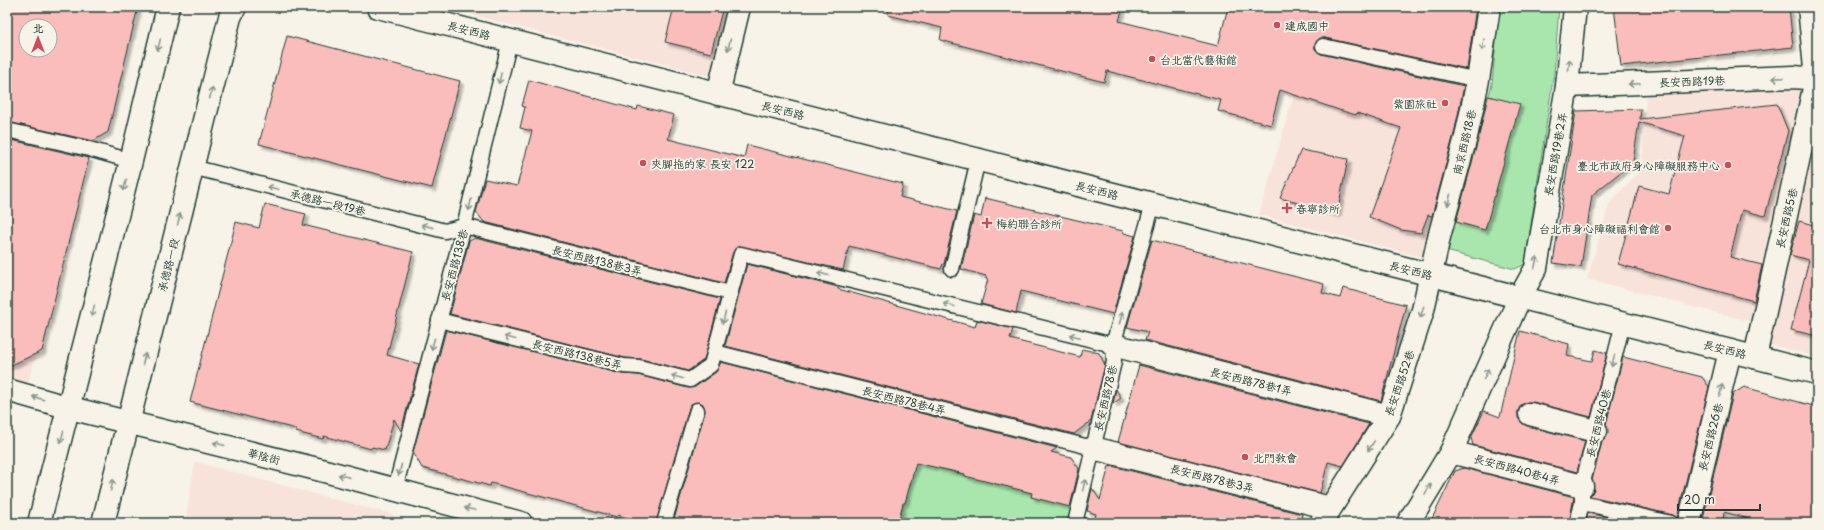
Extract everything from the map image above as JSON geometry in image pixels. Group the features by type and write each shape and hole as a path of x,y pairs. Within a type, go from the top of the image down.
{"street":[{"path":"39,523 70,408 78,367 131,161 168,7"},
{"name":"承德路一段","path":"103,523 230,17 235,7"},
{"name":"長安西路","path":"378,7 429,13 510,41 1817,373"},
{"path":"718,94 739,7"},
{"name":"南京西路18巷","path":"1430,274 1438,237 1466,137 1478,80 1489,7"},
{"name":"長安西路19巷2弄","path":"1408,523 1451,452 1520,297 1536,268 1567,86 1575,7"},
{"name":"長安西路5巷","path":"1755,357 1817,79 1809,7"},
{"name":"長安西路19巷","path":"1567,86 1794,77 1817,79"},
{"name":"長安西路52巷","path":"1326,516 1389,416 1423,310 1430,274"},
{"name":"長安西路78巷1弄","path":"1113,345 1389,416"},
{"name":"長安西路26巷","path":"1689,523 1730,351"},
{"name":"華陰街","path":"7,390 70,408 128,421 395,489 521,523"},
{"path":"1530,414 1596,431"},
{"name":"長安西路78巷3弄","path":"1093,448 1326,516"},
{"name":"長安西路40巷4弄","path":"1451,452 1582,494"}],"lane":[{"name":"長安西路138巷","path":"395,489 464,226 510,41"},
{"path":"1323,46 1478,80"},
{"path":"7,130 89,149 131,161"},
{"path":"952,269 978,160"},
{"name":"承德路一段19巷","path":"192,167 445,231 464,226"},
{"name":"長安西路78巷","path":"1075,523 1114,362 1113,345 1153,204"},
{"name":"長安西路138巷3弄","path":"464,226 730,293"},
{"path":"713,358 742,254 1113,345"},
{"name":"長安西路138巷5弄","path":"439,320 624,366 690,380 713,358"},
{"name":"長安西路40巷","path":"1577,523 1596,431 1622,323"},
{"name":"長安西路78巷4弄","path":"713,358 1093,448"},
{"path":"664,523 697,410"},
{"path":"1582,494 1671,523"}],"shaded area":[{"path":"441,7 732,7 714,77"},
{"path":"1308,46 1470,84 1422,257 1259,215"},
{"path":"1809,85 1760,324 1587,279 1609,204 1642,168 1646,90"},
{"path":"1817,104 1817,357 1763,343"},
{"path":"7,318 44,329 27,386 7,380"},
{"path":"195,462 424,523 185,523"}],"green space":[{"path":"1499,7 1559,7 1554,73 1525,264 1515,269 1446,251 1492,84"},
{"path":"916,462 1032,493 1031,497 1073,506 1069,523 898,523"}],"building":[{"path":"7,7 138,7 108,132 93,141 7,122"},
{"path":"674,7 723,7 711,53 665,42"},
{"path":"889,7 1123,7 1119,21 1218,46 1228,7 1476,7 1467,69 1325,38 1320,38 1315,44 1315,49 1321,54 1464,86 1454,134 1432,216 1428,215 1421,233 1401,230 1369,217 1401,128 1357,113 1356,115 1339,110 1280,90 1271,125 1218,111 1221,100 1107,71 1104,82 940,40 942,28 888,15"},
{"path":"1614,7 1789,7 1793,47 1621,66"},
{"path":"287,36 460,81 432,188 259,144"},
{"path":"529,80 637,110 638,106 674,115 668,139 744,158 747,145 903,184 900,197 957,211 944,264 941,269 849,246 843,270 739,246 733,252 724,283 484,222 476,212 485,179 517,186 532,131 520,128 525,107 522,106"},
{"path":"1488,96 1520,104 1485,230 1456,222"},
{"path":"1777,104 1788,131 1765,216 1742,210 1730,257 1762,265 1754,301 1618,264 1639,186 1669,194 1685,136 1639,122 1633,162 1592,195 1581,267 1553,263 1576,111 1641,109 1640,119"},
{"path":"7,139 89,158 42,351 7,367"},
{"path":"1301,150 1348,159 1337,214 1280,198"},
{"path":"985,198 1123,231 1124,233 1135,236 1113,314 1021,291 1016,313 981,304 988,279 986,279 986,276 961,269 974,215 981,217"},
{"path":"265,204 306,214 303,225 413,252 387,355 419,364 401,431 394,419 385,450 372,447 371,449 324,436 323,439 296,432 296,429 190,402 236,222 259,228"},
{"path":"1799,221 1817,226 1817,336 1791,330 1809,260 1790,255"},
{"path":"475,238 720,299 704,360 688,371 641,359 625,358 450,314 469,241"},
{"path":"1152,240 1324,284 1322,293 1340,298 1343,288 1406,305 1381,401 1145,340 1148,332 1127,327"},
{"path":"747,264 838,287 838,289 975,327 977,320 1013,329 1010,339 1080,357 1082,349 1099,353 1105,365 1091,421 1074,434 725,346"},
{"path":"446,330 622,374 638,375 688,388 695,387 716,372 721,362 1057,448 1051,452 1071,457 1079,469 1070,507 1031,497 1032,493 965,476 965,474 916,463 898,523 673,523 705,412 703,404 699,402 691,404 689,408 656,523 645,523 618,515 617,517 491,483 490,486 422,468 413,452"},
{"path":"1520,331 1569,344 1567,356 1592,361 1595,350 1607,353 1591,417 1533,402 1527,402 1521,405 1518,411 1518,418 1527,426 1585,441 1577,472 1473,445 1471,438 1484,411 1500,417"},
{"path":"1623,357 1702,377 1709,387 1677,518 1673,515 1590,496 1594,489 1592,480 1602,442 1608,434 1606,424"},
{"path":"1139,365 1369,424 1343,466 1328,462 1320,493 1118,442"},
{"path":"1744,387 1817,407 1817,523 1764,523 1724,512 1723,523 1702,523 1733,394"},
{"path":"1116,389 1121,398 1113,404"},
{"path":"1109,466 1302,514 1300,523 1094,523 1096,514 1087,511 1092,488 1100,500"},
{"path":"1464,468 1574,497 1569,523 1430,523 1455,471"},
{"path":"1588,513 1632,523 1586,523"}],"place":[{"name":"建成國中","path":"1277,25"},
{"name":"台北當代藝術館","path":"1152,59"},
{"name":"紫園旅社","path":"1445,103"},
{"name":"夾腳拖的家 長安 122","path":"643,163"},
{"name":"臺北市政府身心障礙服務中心","path":"1728,165"},
{"name":"春寧診所","path":"1287,208"},
{"name":"梅約聯合診所","path":"987,223"},
{"name":"台北市身心障礙福利會館","path":"1668,228"},
{"name":"北門教會","path":"1245,457"}]}
